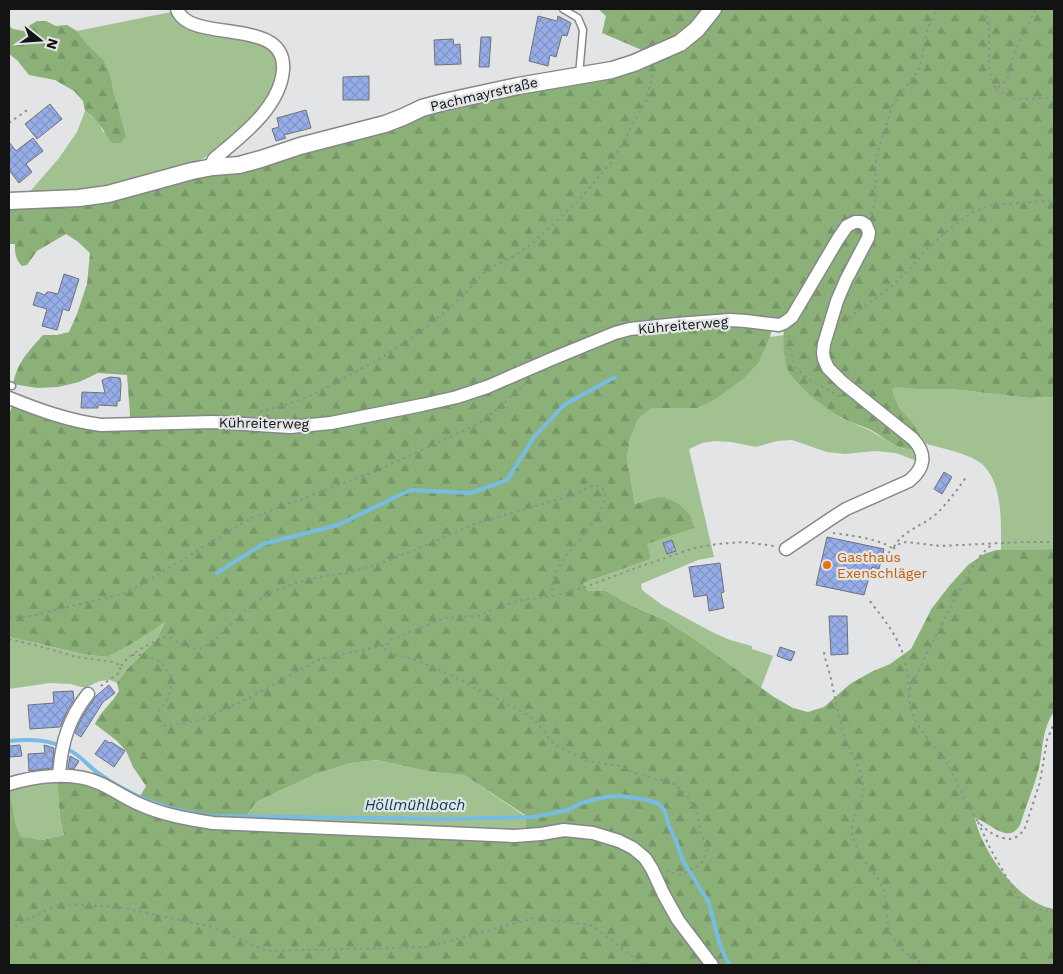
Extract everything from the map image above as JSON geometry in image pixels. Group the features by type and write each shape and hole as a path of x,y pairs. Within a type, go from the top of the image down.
{"street":[{"path":"177,9 183,18 195,24 256,36 268,42 281,53 284,63 278,90 269,105 257,121 214,159 213,167"},
{"name":"Pachmayrstraße","path":"9,202 79,198 108,194 171,176 213,167 239,165 261,159 300,146 384,124 422,108 444,102 518,86 612,70 644,59 680,43 697,29 713,9"},
{"name":"Kühreiterweg","path":"10,389 58,416 84,423 101,425 205,422 307,426 386,413 457,397 487,388 554,358 615,333 630,329 730,320 774,325 784,323 792,316 847,226 855,222 861,222 866,226"},
{"path":"786,549 846,509 909,481 917,474 922,465 921,450 913,439 842,382 828,368 824,359 824,344 837,301 868,238 869,232 866,226"},
{"path":"59,776 63,747 70,722 76,709 88,694"},
{"path":"9,784 21,780 59,776 90,780 152,809 174,816 213,823 514,836 564,830 607,836 633,848 645,858 678,920 712,965"}],"lane":[{"path":"563,9 578,18 583,30 579,75"}],"path":[{"path":"866,226 875,203 876,158 892,106 920,68 927,29 938,9"},
{"path":"985,9 989,27 989,71 996,89 1014,99 1030,100 1054,97"},
{"path":"996,89 1007,80 1015,51 1036,9"},
{"path":"236,423 245,417 295,402 320,391 383,357 444,313 490,268 516,255 533,243 579,200 610,164 623,144 645,104 652,78 649,67 644,59"},
{"path":"9,123 30,108"},
{"path":"842,324 894,284 949,229 973,212 987,206 1054,200"},
{"path":"9,618 30,616 127,593 251,518 376,471 478,424 528,382"},
{"path":"888,554 898,539 937,514 950,500 967,476"},
{"path":"88,694 120,673 121,666 142,648 163,638 171,638 180,644 200,649 214,641 246,609 268,594 295,583 318,577 347,573 380,564 474,524 577,494 592,485 600,486 605,491 606,499 601,511 564,560 551,585 552,596"},
{"path":"830,533 874,540 888,545 892,549"},
{"path":"132,655 144,655 161,662 172,680 170,691 157,714 157,719 165,726 200,720 251,697 320,659 386,645 391,640 444,618 477,616 517,602 552,596 585,587 706,545 744,542 766,544 786,549"},
{"path":"892,549 906,542 940,546 1054,542"},
{"path":"909,691 934,638 972,569 981,555 993,544"},
{"path":"870,601 896,636 903,652 911,710 916,723 949,766 991,850 1019,899 1028,906 1054,912"},
{"path":"9,639 76,657 114,662 121,666"},
{"path":"386,645 385,649 391,655 402,655 446,674 478,690 482,690 528,715 537,722 554,744 587,762 619,766 632,772 671,782 686,794 697,811 700,831 708,849 701,864 681,875"},
{"path":"824,652 844,735 860,770 864,784 863,794 853,822 854,840 859,853 874,873 884,891 888,928 891,935 902,950 917,962 926,965"},
{"path":"978,821 988,830 1005,839 1017,837 1025,828 1040,782 1048,740 1054,723"},
{"path":"9,929 60,904 118,907 213,927 267,951 276,951 428,947 534,918 591,925 644,965"}],"green space":[{"path":"598,9 1054,9 1054,397 1029,398 951,389 896,387 892,390 900,409 914,424 923,443 913,448 901,448 869,429 840,417 805,391 793,378 786,366 784,319 774,321 770,337 760,361 744,378 717,398 698,408 652,408 638,419 630,439 627,458 635,504 664,497 679,504 690,514 695,528 647,544 651,559 583,583 588,591 606,591 634,607 665,620 774,697 793,708 808,712 824,707 850,684 890,664 911,649 932,608 968,565 984,554 996,550 1054,549 1054,712 1045,732 1037,775 1020,825 1014,832 1002,832 975,818 985,845 993,860 1004,874 1028,897 1041,905 1054,909 1054,965 9,965 9,795 16,825 21,837 42,840 64,835 60,818 57,780 88,782 135,805 146,786 133,767 126,751 117,741 95,724 119,691 117,683 127,669 156,640 165,622 108,657 82,654 9,637 9,414 13,404 131,428 127,375 98,373 79,382 58,387 37,388 13,384 21,363 43,335 57,335 69,332 87,284 90,253 66,234 37,251 27,265 22,266 16,256 15,244 9,244 9,206 38,206 415,117 649,53 602,33 606,16","holes":["377,760 432,772 464,775 525,815 527,842 238,829 256,802 318,773 351,763"]},
{"path":"171,12 185,25 257,41 275,54 279,72 269,99 246,126 204,158 192,164 113,187 27,195 59,158 77,132 85,111 98,121 103,132 126,136 111,77 104,62 77,31"},
{"path":"37,21 46,21 56,26 67,25 77,31 104,61 111,77 126,136 121,143 112,143 97,121 85,111 83,101 74,91 55,80 29,75 17,60 9,54 9,26 13,29 24,31"},
{"path":"784,335 784,357 798,384 841,418 869,430 904,449 915,448 917,461 896,453 875,451 845,454 827,452 792,440 777,441 756,447 714,441 702,443 689,449 714,557 698,560 641,584 642,590 662,605 714,633 752,646 752,649 773,656 761,688 665,620 634,607 606,591 588,591 583,583 651,559 646,544 695,528 690,514 679,504 650,499 635,504 627,458 630,439 638,419 652,408 698,408 760,361 770,337"},
{"path":"896,386 916,389 951,389 1029,398 1054,397 1054,549 1001,550 1000,507 991,475 983,465 970,457 923,443 914,424 900,409 892,390"},
{"path":"165,621 156,640 127,669 117,683 110,680 100,681 87,687 81,687 71,684 50,683 9,689 9,637 81,654 108,657 135,642"},
{"path":"377,760 432,772 464,775 525,816 527,842 238,829 256,802 318,773 351,763"},
{"path":"57,780 60,818 64,835 42,840 21,838 16,825 9,788"}],"building":[{"path":"538,16 557,21 558,16 571,23 567,36 562,35 556,57 550,55 548,66 529,61"},
{"path":"481,37 491,37 489,67 479,67"},
{"path":"453,39 454,45 460,44 461,64 435,65 434,40"},
{"path":"369,76 369,100 343,100 343,77"},
{"path":"50,104 62,119 37,139 25,124"},
{"path":"306,110 311,128 284,135 286,138 276,141 272,129 279,127 277,118"},
{"path":"33,138 43,151 26,164 32,172 19,183 9,170 9,142 16,151"},
{"path":"64,274 79,279 69,311 63,309 57,330 42,326 47,309 33,305 37,292 45,295 47,292 58,294"},
{"path":"110,377 120,378 120,401 117,401 117,406 98,405 98,408 81,408 82,392 105,393 102,380"},
{"path":"944,472 952,477 942,494 934,489"},
{"path":"827,537 884,549 879,569 872,567 864,595 816,585"},
{"path":"672,540 676,551 667,554 663,543"},
{"path":"720,563 724,592 721,593 724,608 709,611 707,595 694,597 689,567"},
{"path":"829,616 847,616 848,654 831,655"},
{"path":"780,647 795,652 791,661 777,656"},
{"path":"109,685 115,693 103,702 81,737 75,733 82,717 96,696"},
{"path":"73,691 74,700 60,727 30,729 28,705 54,703 53,692"},
{"path":"105,740 125,751 114,767 95,754"},
{"path":"20,745 22,756 10,757 9,746"},
{"path":"44,745 54,748 52,768 29,771 28,754 45,753"},
{"path":"70,756 79,761 74,769 68,768"}],"waterway":[{"path":"217,573 263,544 338,525 410,490 471,493 507,480 534,437 564,405 615,377"},
{"name":"Höllmühlbach","path":"9,741 40,741 62,746 105,778 146,800 166,807 210,816 444,819 534,817 568,810 579,804 607,797 621,796 648,800 659,804 665,811 682,859 709,903 719,942 730,965"}],"place":[{"name":"Gasthaus Exenschläger","path":"827,565"}]}
